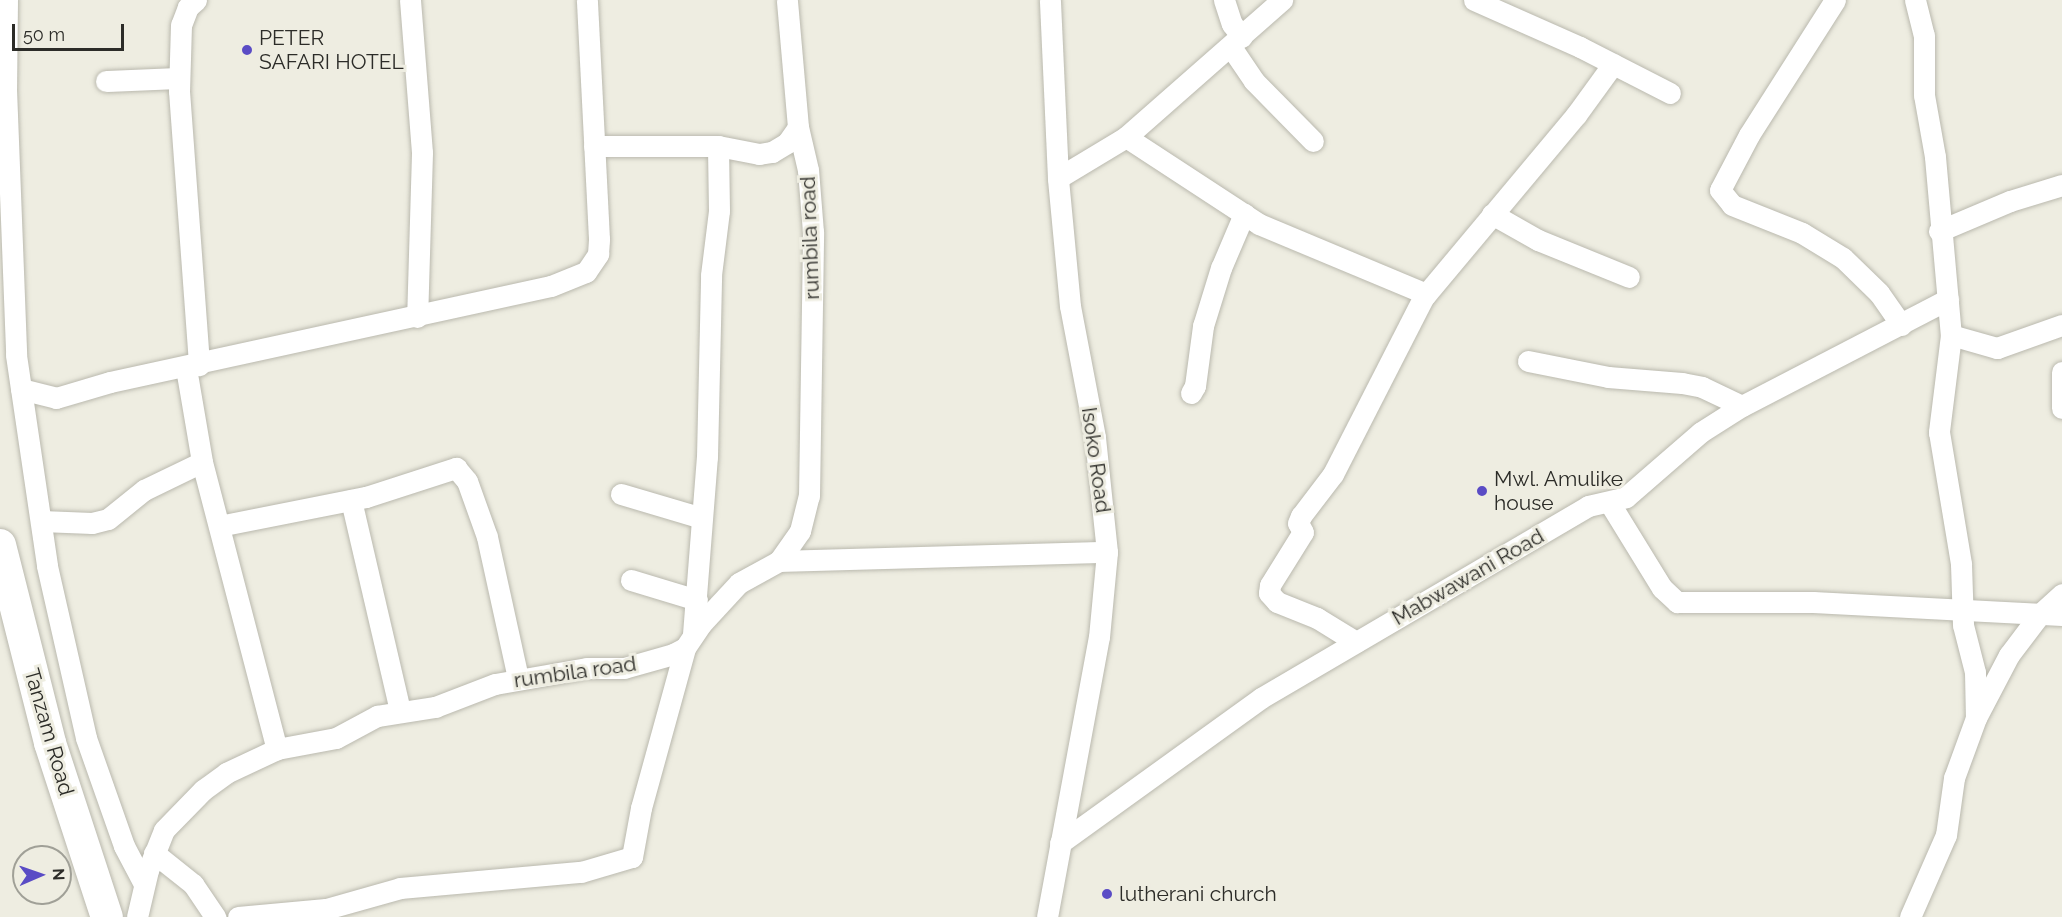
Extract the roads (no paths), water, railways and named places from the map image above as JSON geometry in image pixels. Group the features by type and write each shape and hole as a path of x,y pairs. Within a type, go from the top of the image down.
{"highway":[{"name":"Tanzam Road","path":"0,545 50,743 107,917"}],"street":[{"path":"7,0 10,203 16,355 41,521 86,738 124,846 144,884"},
{"path":"196,0 188,7 181,26 179,78 192,366 202,462 277,749"},
{"path":"410,0 422,153 417,317"},
{"path":"28,424 56,398 110,382 417,317 551,286 586,272 593,264 598,246 587,0"},
{"name":"rumbila road","path":"137,917 144,884 164,830 214,779 277,749 336,738 377,716 435,707 518,678 587,668 633,666 689,642 739,583 779,561 800,531 809,496 813,232 808,170 798,128 787,0"},
{"name":"Isoko Road","path":"1045,914 1099,637 1107,552 1095,437 1072,326 1058,178 1050,0"},
{"path":"1224,0 1236,42 1254,81 1313,141"},
{"path":"1058,178 1126,137 1282,0"},
{"path":"1474,0 1670,93"},
{"path":"1835,0 1749,135 1720,190 1732,205 1802,233 1842,258 1879,293 1901,325"},
{"path":"1915,0 1924,35 1924,95 1935,157 1939,231 1951,335 1939,432 1961,564 1962,609 1975,672 1976,718"},
{"path":"1356,642 1317,618 1277,602 1269,588 1303,532 1298,524 1301,516 1333,474 1425,294 1613,64"},
{"path":"106,81 179,78"},
{"path":"594,147 718,146 766,154 787,143 798,128"},
{"path":"1126,137 1244,214 1306,246 1425,294"},
{"path":"238,917 326,909 400,888 581,872 632,857 641,808 689,642 697,600 711,275 719,211 718,146"},
{"path":"1939,231 2010,201 2062,185"},
{"path":"1191,393 1195,386 1203,326 1221,268 1244,214"},
{"path":"1492,214 1538,240 1629,277"},
{"name":"Mabwawani Road","path":"1060,843 1222,724 1356,642 1588,506 1610,502 1637,489 1701,432 1742,406 1948,299"},
{"path":"1951,335 1997,348 2062,325"},
{"path":"1528,361 1608,377 1682,383 1702,387 1742,406"},
{"path":"2062,372 2062,408"},
{"path":"21,389 56,398"},
{"path":"41,521 108,519 150,486 202,462"},
{"path":"219,526 351,500 456,468 461,471 487,537 518,678"},
{"path":"621,495 702,518"},
{"path":"351,500 400,711"},
{"path":"1610,502 1662,588 1677,602 1813,602 1924,610 1962,609 2062,615"},
{"path":"779,561 1107,552"},
{"path":"631,580 697,600"},
{"path":"1910,917 1946,835 1957,765 1976,718 2009,656 2040,614 2062,594"},
{"path":"154,853 193,884 216,917"}],"place":[{"name":"PETER SAFARI HOTEL","path":"247,50"},
{"name":"Mwl. Amulike house","path":"1482,491"},
{"name":"lutherani church","path":"1107,894"}]}
